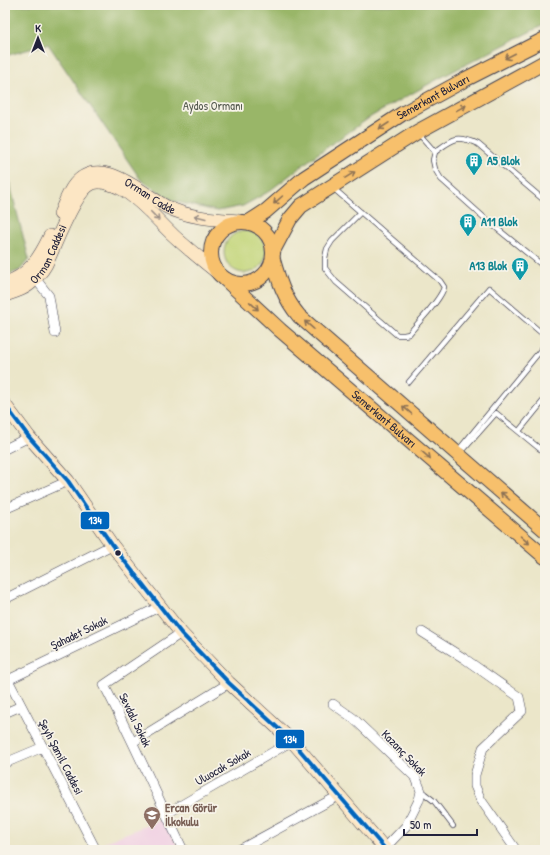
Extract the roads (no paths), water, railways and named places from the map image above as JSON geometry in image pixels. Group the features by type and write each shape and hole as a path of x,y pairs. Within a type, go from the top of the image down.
{"main road":[{"name":"Semerkant Bulvarı","path":"244,221 266,211 304,178 402,114 466,79 545,39"},
{"name":"Semerkant Bulvarı","path":"545,62 417,132 301,206 290,219 274,254 282,290 289,304 299,316 545,530"},
{"path":"244,221 258,225 266,231 271,240 274,254 270,269 263,277 254,282 245,284 235,283 222,276 213,265 211,246 221,229 229,224 244,221"},
{"name":"Semerkant Bulvarı","path":"222,276 280,330 545,557"}],"street":[{"name":"Orman Cadde","path":"74,195 74,185 87,174 101,173 120,178 157,201 182,213 207,219 244,221"},
{"name":"Orman Cadde","path":"74,195 93,182 102,182 121,189 141,203 174,236 222,276"},
{"name":"Orman Caddesi","path":"5,295 25,288 36,278 47,262 74,195"},
{"name":"Orman Caddesi","path":"5,283 18,278 29,270 39,257 74,195"},
{"path":"36,278 49,296 56,333"},
{"path":"5,405 28,438 68,481 112,545 181,633 229,683 292,741 340,795 384,849"},
{"path":"5,449 28,438"},
{"path":"5,509 68,481"},
{"path":"5,599 112,545"},
{"name":"Şahadet Sokak","path":"6,677 161,606"},
{"path":"422,632 519,697 522,711 483,748 475,775 475,786 481,800 516,850"},
{"name":"Sevdalı Sokak","path":"181,633 104,684 133,742 183,850"},
{"name":"Şeyh Şamil Caddesi","path":"6,677 96,850"},
{"path":"133,742 229,683"},
{"name":"Kazanç Sokak","path":"333,704 352,718 416,778 421,791 419,800 406,826 384,849"},
{"path":"5,713 21,706"},
{"name":"Uluocak Sokak","path":"166,814 292,741"},
{"path":"5,763 43,747"},
{"path":"239,850 340,795"}],"lane":[{"path":"417,132 435,152"},
{"path":"542,265 489,222 441,180 435,169 433,160 435,152 456,138 468,140 478,144 545,201"},
{"path":"331,186 361,212 440,281 444,287 443,291 432,307 409,334 397,335 336,282 325,268 327,249 332,241 361,212"},
{"path":"409,382 489,288 545,336"},
{"path":"457,454 545,345"},
{"path":"519,431 545,399"},
{"path":"457,454 496,412 540,449 545,442"},
{"path":"421,791 434,801 453,826"}],"place":[{"name":"A5 Blok","path":"474,176"},
{"name":"A11 Blok","path":"468,237"},
{"name":"A13 Blok","path":"520,281"},
{"name":"Ercan Görür İlkokulu","path":"152,830"}],"park label":[{"name":"Aydos Ormanı","path":"213,106"}]}
